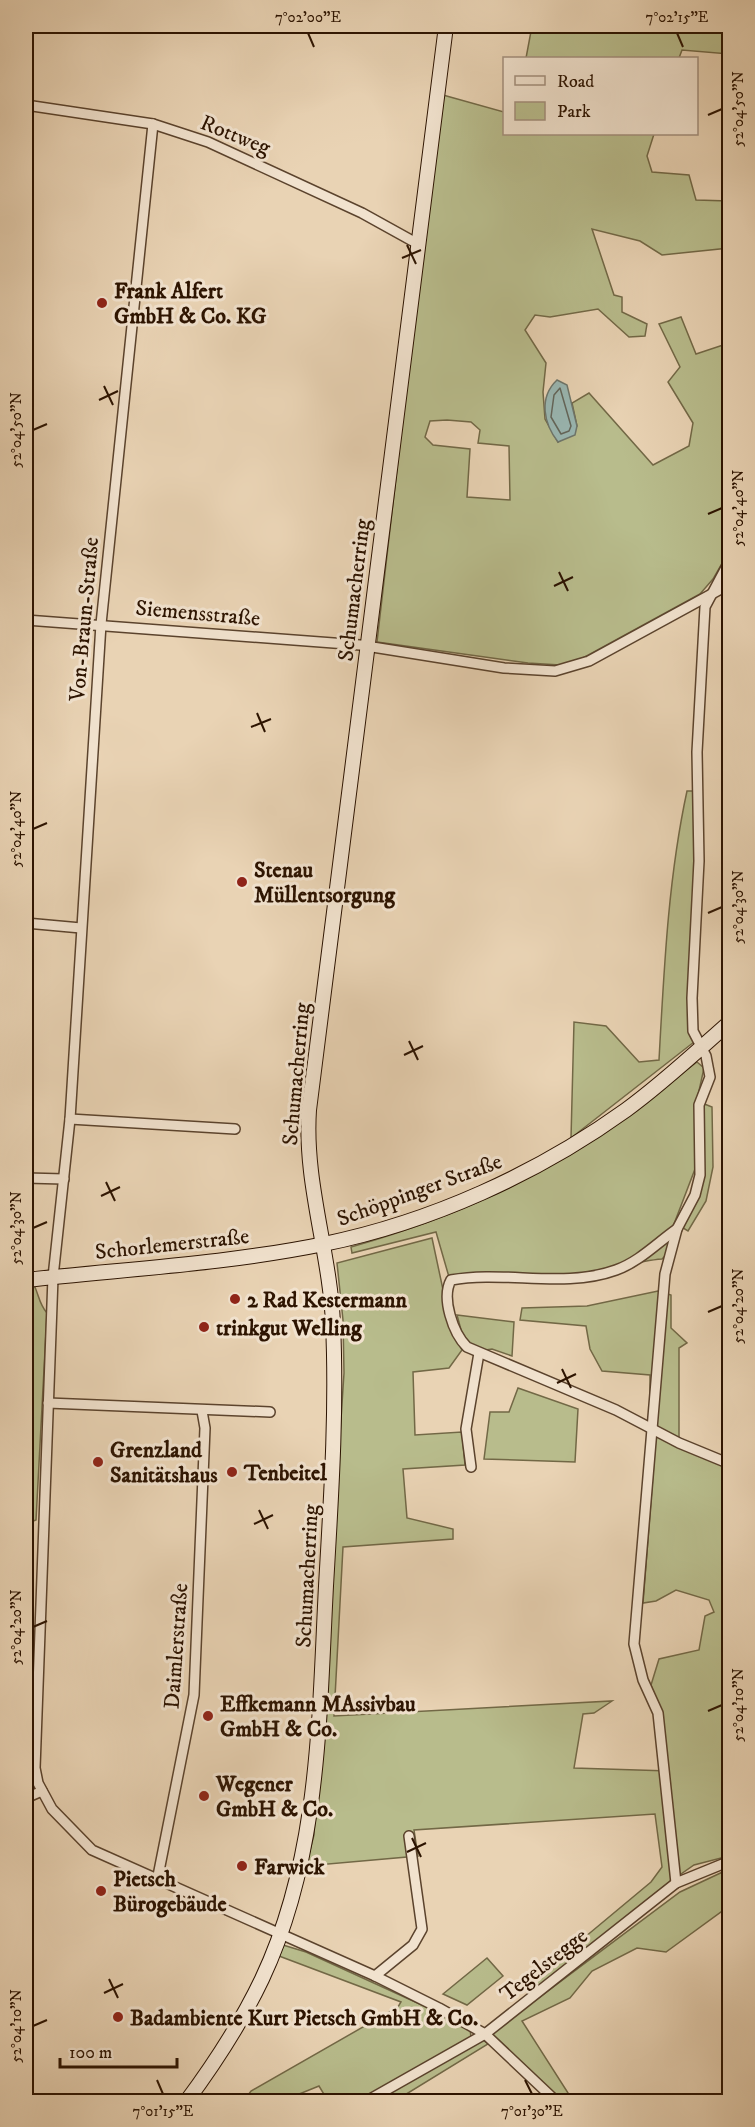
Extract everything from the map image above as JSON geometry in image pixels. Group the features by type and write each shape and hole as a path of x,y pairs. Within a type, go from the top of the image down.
{"main road":[{"name":"Schumacherring","path":"186,2102 237,2026 262,1978 280,1935 300,1865 309,1819 318,1744 335,1383 333,1321 308,1155 309,1110 447,26"},
{"name":"Schöppinger Straße","path":"323,1244 435,1210 523,1173 626,1110 729,1022"},
{"name":"Schorlemerstraße","path":"26,1280 216,1261 323,1244"}],"street":[{"name":"Rottweg","path":"26,105 153,124 208,142 261,165 418,244"},
{"name":"Von-Braun-Straße","path":"153,124 101,624 70,1119 53,1277 35,1768 42,1791 63,1822 92,1850 375,1976 484,2034 557,2102"},
{"path":"676,1883 658,1713 643,1680 634,1644 665,1274 677,1229 694,1195 700,1175 699,1105 710,1072 693,1031 692,998 698,915 697,752 705,607 729,560"},
{"name":"Siemensstraße","path":"26,620 367,646 504,668 555,671 589,661 729,584"},
{"path":"26,923 81,928"},
{"path":"70,1119 235,1129"},
{"path":"26,1178 64,1179"},
{"path":"677,1229 641,1257 616,1270 593,1276 451,1280 447,1288 453,1327 459,1339 467,1347 479,1353 653,1427 679,1443 729,1464"},
{"path":"471,1467 466,1429 479,1353"},
{"path":"48,1403 270,1412"},
{"name":"Daimlerstraße","path":"158,1881 195,1695 205,1428 202,1411"},
{"path":"26,1798 42,1791"},
{"path":"375,1976 413,1945 422,1929 409,1836"},
{"name":"Tegelstegge","path":"365,2102 484,2034 676,1883 729,1861"}],"green space":[{"path":"532,26 729,26 729,54 682,50 679,57 526,57"},
{"path":"443,95 503,112 503,135 654,135 647,156 652,172 689,175 696,200 729,201 729,248 662,255 640,241 592,229 614,295 622,297 622,312 647,324 645,336 629,337 598,309 550,317 535,315 525,330 546,363 543,392 545,419 558,442 577,426 572,403 589,393 653,465 689,446 693,423 668,382 680,367 659,324 681,317 696,354 729,343 729,551 713,579 700,594 583,658 560,665 528,663 377,642","holes":["430,421 471,422 480,430 478,443 509,446 510,500 467,497 470,449 433,445 425,437"]},
{"path":"687,791 701,791 694,1042 571,1138 574,1022 606,1026 639,1062 659,1060 671,891"},
{"path":"697,1062 704,1068 695,1109 695,1169 674,1224 671,1250 662,1259 576,1275 449,1277 436,1232 352,1253 351,1247 453,1212 487,1198 552,1165 613,1127"},
{"path":"702,1103 712,1107 713,1167 706,1201 688,1231 683,1228 702,1180"},
{"path":"432,1238 452,1332 462,1350 449,1368 413,1372 415,1435 462,1432 465,1465 403,1469 407,1518 453,1529 453,1539 343,1547 334,1716 612,1701 594,1713 583,1714 574,1768 669,1771 662,1721 651,1685 659,1659 699,1650 705,1616 714,1612 709,1600 676,1590 656,1601 643,1603 656,1436 650,1416 650,1375 602,1371 590,1349 586,1326 520,1320 522,1308 587,1306 658,1291 671,1295 671,1328 687,1343 679,1348 679,1437 674,1444 729,1467 729,1856 694,1865 530,1993 525,1987 651,1882 662,1867 655,1814 414,1830 418,1856 306,1866 314,1835 344,1373 343,1320 337,1263"},
{"path":"26,1284 34,1285 47,1313 36,1520 26,1524"},
{"path":"457,1315 514,1322 512,1356 492,1349 479,1351 464,1341"},
{"path":"518,1388 578,1409 575,1462 484,1459 490,1412 509,1412"},
{"path":"729,1869 729,1906 666,1952 637,1948 592,1971 570,1998 522,2021 568,2093 578,2101 562,2101 489,2035 680,1892"},
{"path":"283,1945 306,1952 459,2022 470,2028 471,2038 363,2101 328,2101 319,2086 282,2101 243,2102 251,2091 398,2007 401,2002 279,1956"},
{"path":"487,1958 503,1976 467,2005 443,1994"},
{"path":"482,2039 488,2044 395,2101 373,2102"}],"water":[{"path":"557,380 567,385 577,426 575,435 558,442 549,427 545,411 547,395"}],"place":[{"name":"Frank Alfert GmbH & Co. KG","path":"102,303"},
{"name":"Stenau Müllentsorgung","path":"242,882"},
{"name":"2 Rad Kestermann","path":"235,1299"},
{"name":"trinkgut Welling","path":"204,1327"},
{"name":"Grenzland Sanitätshaus","path":"98,1462"},
{"name":"Tenbeitel","path":"232,1472"},
{"name":"Effkemann MAssivbau GmbH & Co.","path":"208,1716"},
{"name":"Wegener GmbH & Co.","path":"204,1796"},
{"name":"Farwick","path":"242,1866"},
{"name":"Pietsch Bürogebäude","path":"101,1891"},
{"name":"Badambiente Kurt Pietsch GmbH & Co.","path":"118,2017"}]}
